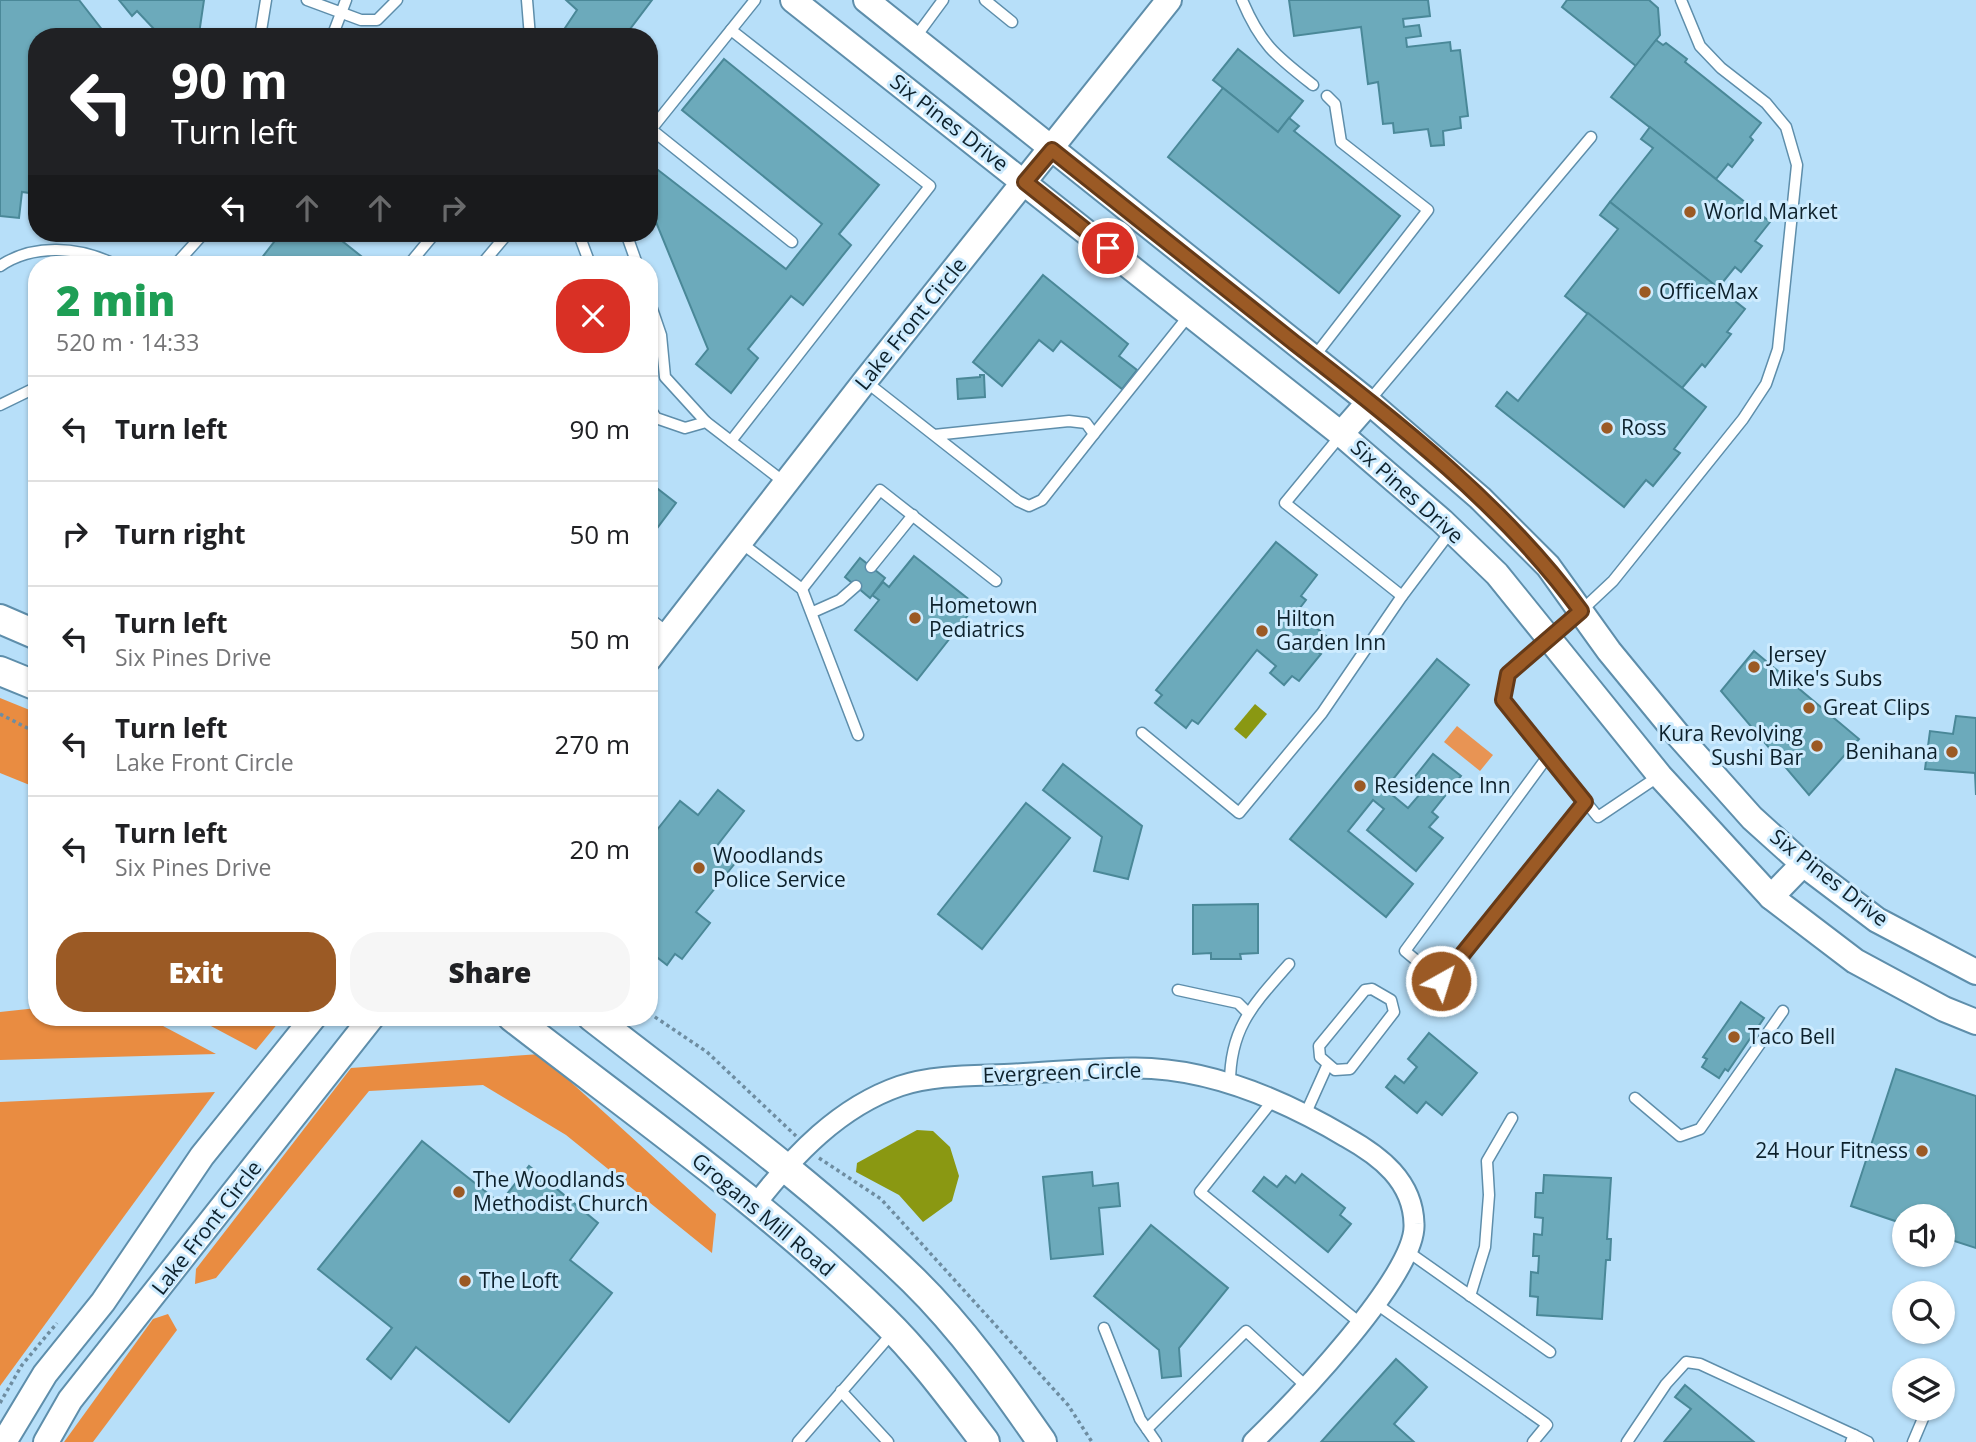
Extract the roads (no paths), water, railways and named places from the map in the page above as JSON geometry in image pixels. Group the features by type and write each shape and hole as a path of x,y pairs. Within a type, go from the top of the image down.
{"main road":[{"path":"0,620 28,631"},
{"path":"0,671 28,683"},
{"name":"Grogans Mill Road","path":"524,1026 755,1205 894,1331 938,1380 985,1442"},
{"path":"604,1026 785,1166 914,1281 968,1341 1042,1442"}],"street":[{"name":"Six Pines Drive","path":"793,0 1341,434 1452,531 1497,574 1660,776 1772,897 1855,961 1944,1009 1976,1022"},
{"name":"Six Pines Drive","path":"866,0 1314,357 1500,517 1548,566 1678,735 1752,818 1803,864 1877,920 1976,972"},
{"name":"Lake Front Circle","path":"658,638 740,542 1169,0"},
{"path":"1341,434 1369,402"},
{"path":"1550,638 1581,611"},
{"path":"1772,897 1803,864"},
{"name":"Lake Front Circle","path":"4,1442 45,1374 103,1302 202,1156 307,1026"},
{"name":"Lake Front Circle","path":"46,1442 70,1400 365,1026"},
{"name":"Evergreen Circle","path":"755,1205 785,1166 850,1108 901,1085 961,1076 1134,1068 1230,1083 1305,1115 1381,1157 1404,1187 1415,1225 1404,1261 1360,1322 1307,1387 1252,1442"}],"lane":[{"path":"261,28 266,0"},
{"path":"307,0 341,13 377,20 397,0"},
{"path":"335,28 346,0"},
{"path":"527,0 529,28"},
{"path":"658,121 755,0"},
{"path":"914,38 943,0"},
{"path":"985,0 1012,22"},
{"path":"1241,0 1259,37 1270,51 1313,85"},
{"path":"1581,611 1613,581 1743,419 1766,384 1778,349 1797,165 1786,127 1766,103 1721,68 1700,46 1682,0"},
{"path":"730,441 930,186 731,30"},
{"path":"1314,357 1428,210 1340,142 1335,104 1327,96"},
{"path":"658,137 792,242"},
{"path":"1369,402 1591,137"},
{"path":"183,256 196,242"},
{"path":"416,256 428,242"},
{"path":"488,256 500,242"},
{"path":"0,266 33,253 58,249 91,256"},
{"path":"865,381 1018,501 1029,506 1042,500 1190,314"},
{"path":"658,326 665,377 706,422 785,483"},
{"path":"0,405 28,391"},
{"path":"658,419 685,428 706,422"},
{"path":"934,435 1069,421 1086,423 1094,434"},
{"path":"1341,434 1285,503 1402,596"},
{"path":"802,589 880,490 996,581"},
{"path":"872,567 913,516"},
{"path":"1142,733 1239,813 1322,713 1402,596 1452,531"},
{"path":"740,542 802,589 858,735"},
{"path":"813,612 840,600 856,586"},
{"path":"1550,638 1508,674 1503,700 1598,817 1660,776"},
{"path":"1548,756 1405,951 1441,981 1585,802"},
{"path":"1230,1083 1230,1060 1247,1012 1289,964"},
{"path":"1373,989 1391,1000 1394,1012 1350,1069 1335,1070 1327,1066 1320,1056 1319,1046 1365,990 1373,989"},
{"path":"1178,990 1238,1003 1247,1012"},
{"path":"1634,1098 1680,1136 1700,1129 1783,1011"},
{"path":"1305,1115 1327,1066"},
{"path":"1273,1100 1200,1192 1360,1322"},
{"path":"1470,1296 1485,1247 1489,1195 1486,1161 1512,1118"},
{"path":"1407,1251 1550,1352"},
{"path":"1375,1302 1545,1423 1547,1425 1533,1442"},
{"path":"1104,1328 1140,1419 1156,1442"},
{"path":"798,1442 894,1331"},
{"path":"1147,1429 1246,1332 1307,1387"},
{"path":"1627,1442 1666,1384 1686,1362 1700,1364 1853,1438 1868,1442"},
{"path":"841,1391 888,1442"},
{"path":"1913,1442 1922,1421"}],"place":[{"name":"World Market","path":"1690,212"},
{"name":"OfficeMax","path":"1645,292"},
{"name":"Ross","path":"1607,428"},
{"name":"Hometown Pediatrics","path":"915,618"},
{"name":"Hilton Garden Inn","path":"1262,631"},
{"name":"Jersey Mike's Subs","path":"1754,667"},
{"name":"Great Clips","path":"1809,708"},
{"name":"Kura Revolving Sushi Bar","path":"1817,746"},
{"name":"Benihana","path":"1952,752"},
{"name":"Residence Inn","path":"1360,786"},
{"name":"Woodlands Police Service","path":"699,868"},
{"name":"Taco Bell","path":"1734,1037"},
{"name":"24 Hour Fitness","path":"1922,1151"},
{"name":"The Woodlands Methodist Church","path":"459,1192"},
{"name":"The Loft","path":"465,1281"}]}
